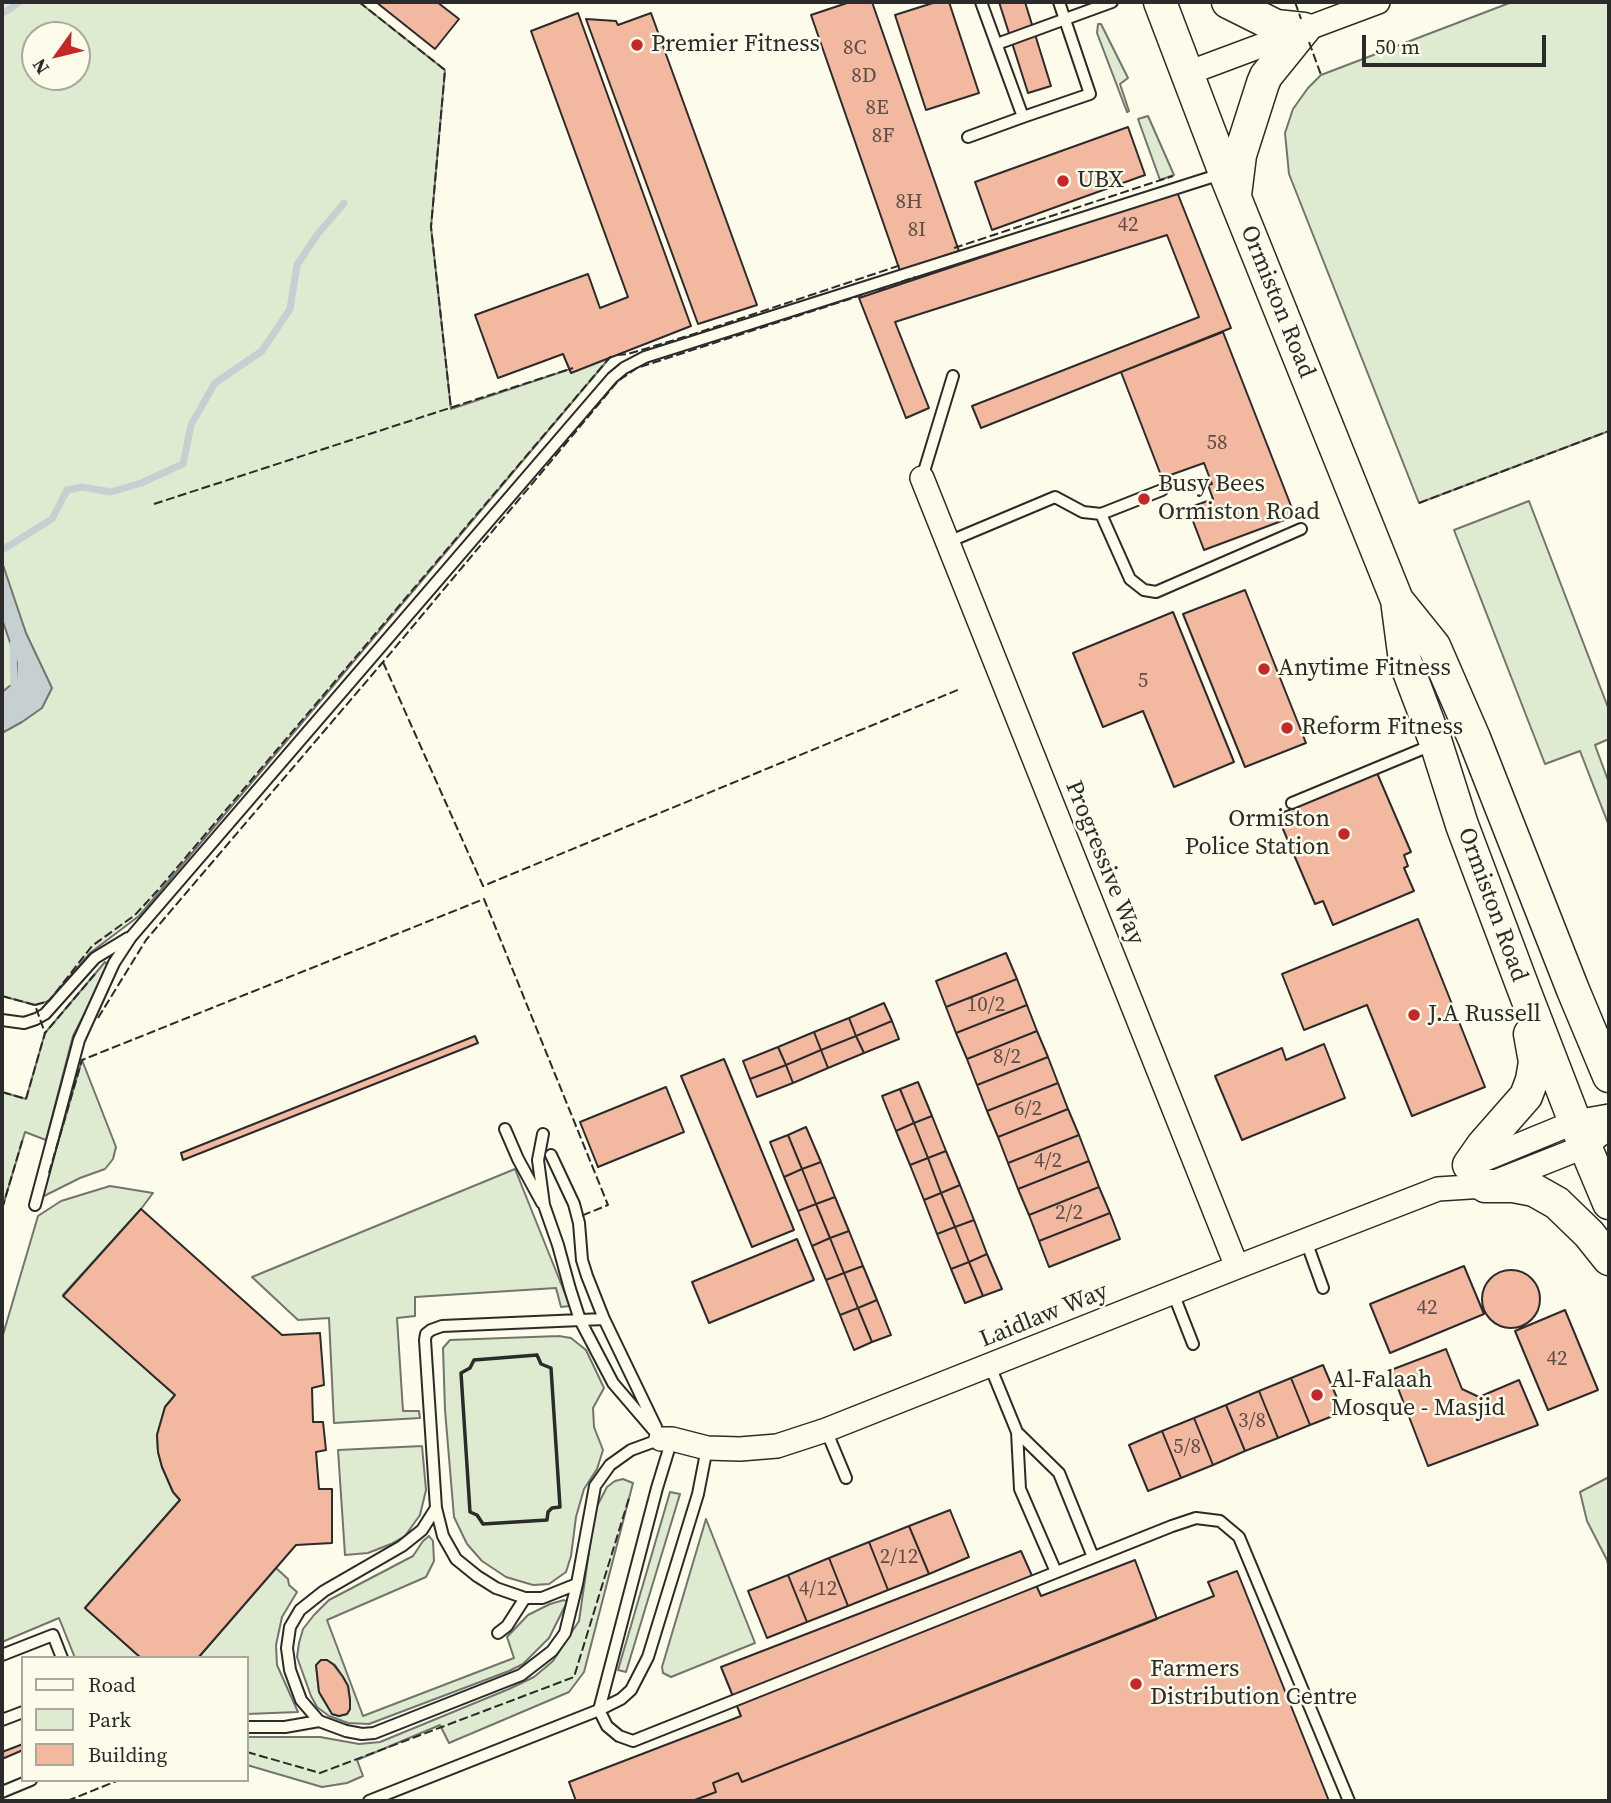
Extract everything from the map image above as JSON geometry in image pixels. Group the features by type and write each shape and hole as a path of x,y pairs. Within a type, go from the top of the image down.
{"main road":[{"name":"Ormiston Road","path":"1160,2 1230,186 1397,600 1405,661 1437,743 1462,825 1524,990 1590,1132 1609,1203"},
{"path":"1228,2 1276,26 1304,29"},
{"path":"1230,186 1266,76 1304,29"},
{"name":"Ormiston Road","path":"1397,600 1434,646 1474,738 1609,1076"},
{"path":"1524,990 1535,1062 1532,1080 1526,1096 1483,1145 1477,1175 1534,1190 1557,1203 1589,1234 1609,1259"},
{"path":"1573,990 1609,1023"}],"street":[{"path":"1188,73 1378,2"},
{"name":"Progressive Way","path":"922,478 1237,1266"},
{"name":"Laidlaw Way","path":"666,1439 707,1448 740,1449 777,1446 826,1430 1237,1266 1590,1132 1609,1116"}],"lane":[{"path":"981,2 1023,117"},
{"path":"968,137 1090,94 1059,2"},
{"path":"997,44 1112,2"},
{"path":"36,1205 79,1040 114,963 131,937 603,389 624,368 645,357 1230,186"},
{"path":"922,478 953,376"},
{"path":"948,542 1055,497 1083,512 1101,514 1162,490"},
{"path":"1101,514 1130,579 1144,590 1156,592 1301,529"},
{"path":"1292,803 1437,743"},
{"path":"3,1024 24,1023 45,1014 95,958 131,937"},
{"path":"505,1129 544,1205"},
{"path":"542,1134 538,1160 544,1205 580,1320 613,1383 666,1439"},
{"path":"551,1154 574,1204 579,1223 582,1260 604,1319 666,1439 657,1488 599,1710 607,1726 619,1736 633,1741 1196,1518 1220,1521 1239,1537 1349,1801"},
{"path":"1306,1241 1323,1288"},
{"path":"1173,1293 1193,1344"},
{"path":"577,1584 542,1598 525,1598 496,1588 456,1559 443,1536 436,1508 426,1334 442,1326 604,1319"},
{"path":"990,1366 1017,1432 1020,1489 1056,1572"},
{"path":"826,1430 846,1478"},
{"path":"1017,1432 1059,1473 1093,1557"},
{"path":"436,1508 422,1530 402,1546 324,1591 300,1610 290,1627 287,1648 290,1670 301,1700 319,1721 346,1731 374,1733 521,1675 552,1651 565,1633 595,1486 610,1465 631,1450 666,1439"},
{"path":"369,1801 599,1710 621,1699 631,1690 648,1657 698,1494 707,1448"},
{"path":"498,1633 507,1626 525,1598"},
{"path":"2,1655 53,1635 61,1656"},
{"path":"2,1720 21,1713"},
{"path":"248,1727 285,1727 319,1721"},
{"path":"2,1792 26,1782"}],"green space":[{"path":"2,2 359,2 445,70 431,227 451,409 612,355 139,916 90,953 49,1001 35,1005 2,996"},
{"path":"1512,2 1609,2 1609,431 1419,503 1289,174 1285,133 1293,109 1321,75"},
{"path":"1098,24 1101,24 1128,78 1120,84 1129,111 1127,112 1097,33"},
{"path":"1148,116 1174,175 1160,180 1138,119"},
{"path":"1529,501 1609,710 1609,739 1595,745 1609,783 1609,826 1580,751 1545,764 1454,530"},
{"path":"105,962 109,966 73,1036 46,1140 25,1132 2,1209 2,1092 26,1099 45,1033"},
{"path":"82,1060 116,1147 113,1159 105,1169 42,1197"},
{"path":"515,1169 570,1306 561,1307 556,1288 415,1297 415,1316 397,1318 403,1411 419,1411 420,1418 334,1423 329,1318 298,1320 252,1277"},
{"path":"110,1186 153,1193 63,1295 175,1395 165,1407 157,1435 162,1467 173,1492 180,1500 85,1608 139,1656 74,1656 59,1618 2,1642 2,1338 38,1216 61,1201"},
{"path":"559,1336 571,1338 586,1350 604,1388 593,1408 594,1427 603,1450 597,1469 584,1489 566,1572 549,1584 533,1585 506,1577 482,1561 467,1544 454,1517 443,1348 450,1340"},
{"path":"422,1446 426,1490 420,1515 405,1536 391,1544 368,1553 345,1555 338,1450"},
{"path":"1609,1477 1609,1568 1587,1521 1580,1492"},
{"path":"623,1479 633,1483 584,1672 569,1692 449,1743 440,1725 357,1760 363,1776 347,1783 322,1787 248,1765 248,1737 320,1737 359,1744 380,1742 534,1677 553,1661 579,1621 595,1510 607,1487"},
{"path":"670,1492 680,1494 626,1672 618,1670"},
{"path":"706,1519 755,1643 671,1677 663,1673 662,1667"},
{"path":"429,1536 433,1541 434,1561 426,1577 327,1620 363,1716 514,1658 507,1637 528,1615 564,1600 567,1602 549,1638 523,1664 509,1671 369,1724 348,1723 329,1716 317,1707 311,1696 297,1657 303,1629 329,1600 413,1556","holes":["321,1660 335,1665 348,1686 350,1709 347,1714 332,1714 319,1692 316,1666"]},
{"path":"276,1568 288,1579 289,1585 297,1592 282,1617 276,1645 277,1665 298,1712 248,1714 248,1656 200,1656"}],"shaded area":[{"path":"2,562 26,633 52,688 42,708 2,733 2,692 16,681 17,663 2,619"}],"building":[{"path":"376,2 437,2 459,19 435,49"},
{"path":"850,2 872,2 959,251 900,271 811,15"},
{"path":"936,2 949,2 979,93 926,110 895,15"},
{"path":"999,2 1025,2 1051,86 1028,93"},
{"path":"578,13 691,326 571,373 563,354 498,378 475,315 588,274 600,308 628,297 531,31"},
{"path":"651,13 757,305 698,324 586,19 616,21 618,25"},
{"path":"1128,127 1145,175 992,230 975,182"},
{"path":"1177,192 1231,328 981,428 972,406 1199,317 1167,235 895,322 929,408 906,418 859,298"},
{"path":"1223,332 1295,516 1204,550 1188,508 1213,499 1208,485 1212,484 1204,463 1162,478 1121,372"},
{"path":"1245,590 1306,743 1245,767 1183,614"},
{"path":"1173,612 1234,762 1174,787 1143,711 1103,727 1073,653"},
{"name":"Ormiston Police Station","path":"1377,773 1411,852 1404,855 1408,866 1404,868 1414,891 1333,925 1323,901 1315,904 1277,815"},
{"name":"J.A Russell","path":"1418,919 1485,1087 1412,1116 1367,1005 1304,1030 1282,974"},
{"path":"1006,953 1017,979 946,1007 936,981"},
{"path":"1017,979 1027,1005 956,1033 946,1007"},
{"path":"884,1003 892,1021 856,1036 849,1018"},
{"path":"1027,1005 1037,1031 967,1059 956,1033"},
{"path":"849,1018 856,1036 821,1050 814,1032"},
{"path":"892,1021 899,1039 864,1053 856,1036"},
{"path":"1037,1031 1048,1057 977,1085 967,1059"},
{"path":"814,1032 821,1050 786,1065 778,1047"},
{"path":"475,1036 478,1043 183,1160 181,1153"},
{"path":"856,1036 864,1053 828,1068 821,1050"},
{"path":"1324,1044 1345,1098 1242,1140 1215,1076 1282,1048 1286,1060"},
{"path":"778,1047 786,1065 750,1079 743,1061"},
{"path":"821,1050 828,1068 793,1083 786,1065"},
{"path":"1048,1057 1058,1083 987,1111 977,1085"},
{"path":"724,1059 794,1230 752,1247 681,1076"},
{"path":"786,1065 793,1083 757,1097 750,1079"},
{"path":"918,1082 932,1116 914,1123 900,1089"},
{"path":"1058,1083 1068,1109 998,1137 987,1111"},
{"path":"666,1087 684,1132 598,1167 580,1122"},
{"path":"900,1089 914,1123 896,1131 882,1096"},
{"path":"1068,1109 1079,1135 1008,1163 998,1137"},
{"path":"932,1116 946,1151 928,1158 914,1123"},
{"path":"914,1123 928,1158 910,1165 896,1131"},
{"path":"806,1127 821,1162 802,1169 788,1135"},
{"path":"788,1135 802,1169 784,1177 770,1142"},
{"path":"1079,1135 1089,1161 1018,1189 1008,1163"},
{"path":"946,1151 960,1185 941,1193 928,1158"},
{"path":"928,1158 941,1193 924,1200 910,1165"},
{"path":"1089,1161 1099,1187 1029,1215 1018,1189"},
{"path":"821,1162 835,1197 816,1204 802,1169"},
{"path":"802,1169 816,1204 798,1211 784,1177"},
{"path":"960,1185 974,1220 955,1227 941,1193"},
{"path":"1099,1187 1110,1213 1039,1241 1029,1215"},
{"path":"941,1193 955,1227 937,1234 924,1200"},
{"path":"835,1197 849,1231 830,1238 816,1204"},
{"path":"816,1204 830,1238 812,1246 798,1211"},
{"path":"141,1209 282,1335 320,1333 324,1385 312,1388 313,1422 323,1422 326,1450 316,1452 319,1489 332,1489 332,1543 296,1545 200,1656 139,1656 85,1608 180,1500 173,1492 162,1467 157,1435 165,1407 175,1395 63,1296"},
{"path":"1110,1213 1120,1239 1049,1267 1039,1241"},
{"path":"974,1220 987,1254 969,1262 955,1227"},
{"path":"955,1227 969,1262 951,1269 937,1234"},
{"path":"849,1231 863,1266 844,1273 830,1238"},
{"path":"830,1238 844,1273 826,1280 812,1246"},
{"path":"797,1239 814,1280 709,1323 692,1282"},
{"path":"987,1254 1002,1289 983,1296 969,1262"},
{"path":"969,1262 983,1296 965,1303 951,1269"},
{"path":"863,1266 877,1300 858,1308 844,1273"},
{"path":"1464,1266 1484,1314 1390,1353 1370,1304"},
{"path":"1511,1270 1522,1272 1535,1283 1540,1299 1538,1310 1527,1323 1511,1328 1500,1326 1487,1315 1482,1299 1484,1288 1495,1275"},
{"path":"844,1273 858,1308 840,1315 826,1280"},
{"path":"877,1300 891,1335 872,1342 858,1308"},
{"path":"858,1308 872,1342 854,1350 840,1315"},
{"path":"1565,1310 1598,1390 1548,1410 1515,1331"},
{"path":"1446,1349 1462,1389 1479,1397 1519,1380 1538,1425 1428,1466 1391,1370"},
{"name":"Al-Falaah Mosque - Masjid","path":"1323,1365 1343,1412 1310,1425 1291,1378"},
{"path":"1291,1378 1310,1425 1278,1438 1259,1391"},
{"path":"1259,1391 1278,1438 1245,1451 1226,1405"},
{"path":"1226,1405 1245,1451 1213,1465 1194,1418"},
{"path":"1194,1418 1213,1465 1181,1478 1162,1431"},
{"path":"1162,1431 1181,1478 1148,1491 1129,1445"},
{"path":"950,1510 969,1557 929,1574 909,1526"},
{"path":"909,1526 929,1574 888,1590 869,1542"},
{"path":"869,1542 888,1590 848,1606 829,1558"},
{"path":"1021,1551 1041,1596 1135,1560 1157,1619 742,1782 738,1773 713,1783 716,1792 692,1801 576,1801 569,1782 741,1716 721,1667"},
{"path":"829,1558 848,1606 807,1622 788,1575"},
{"name":"Farmers Distribution Centre","path":"1237,1571 1329,1801 692,1801 716,1792 713,1783 738,1773 742,1782 1214,1596 1208,1582"},
{"path":"788,1575 807,1622 767,1638 748,1591"},
{"path":"321,1660 327,1660 334,1665 348,1686 350,1709 347,1714 332,1714 319,1692 316,1665"},
{"path":"21,1745 21,1751 2,1759 2,1752"}],"waterway":[{"path":"2,13 19,2"},
{"path":"2,550 52,519 67,490 82,487 111,492 141,483 183,464 191,425 215,383 262,351 290,309 297,265 317,235 344,203"},
{"path":"13,644 14,691"}],"fence":[{"path":"359,2 445,70 431,227 451,409"},
{"path":"1295,2 1301,19"},
{"path":"1309,42 1321,75"},
{"path":"954,248 1173,176"},
{"path":"617,355 694,334 901,265"},
{"path":"878,290 915,277"},
{"path":"98,1018 146,940 618,381 637,368 862,295"},
{"path":"35,1005 49,1001 92,946 135,915 158,890 611,356"},
{"path":"154,504 573,368"},
{"path":"1419,503 1609,431"},
{"path":"383,662 483,886 960,689"},
{"path":"49,1173 82,1060 484,899 608,1205 581,1216"},
{"path":"2,1092 26,1099 45,1033 95,974"},
{"path":"2,996 35,1005 45,1033"},
{"path":"2,1209 23,1138"},
{"path":"248,1752 320,1773 574,1677 629,1498"},
{"path":"67,1801 114,1782"}],"wall":[{"path":"537,1355 541,1364 551,1368 560,1507 552,1508 548,1512 547,1520 483,1524 477,1515 470,1512 461,1373 470,1368 474,1360 537,1355"}],"place":[{"name":"Premier Fitness","path":"637,45"},
{"name":"UBX","path":"1063,181"},
{"name":"Busy Bees Ormiston Road","path":"1144,499"},
{"name":"Anytime Fitness","path":"1264,669"},
{"name":"Reform Fitness","path":"1287,728"},
{"name":"Ormiston Police Station","path":"1344,834"},
{"name":"J.A Russell","path":"1414,1015"},
{"name":"Al-Falaah Mosque - Masjid","path":"1317,1395"},
{"name":"Farmers Distribution Centre","path":"1136,1684"}]}
